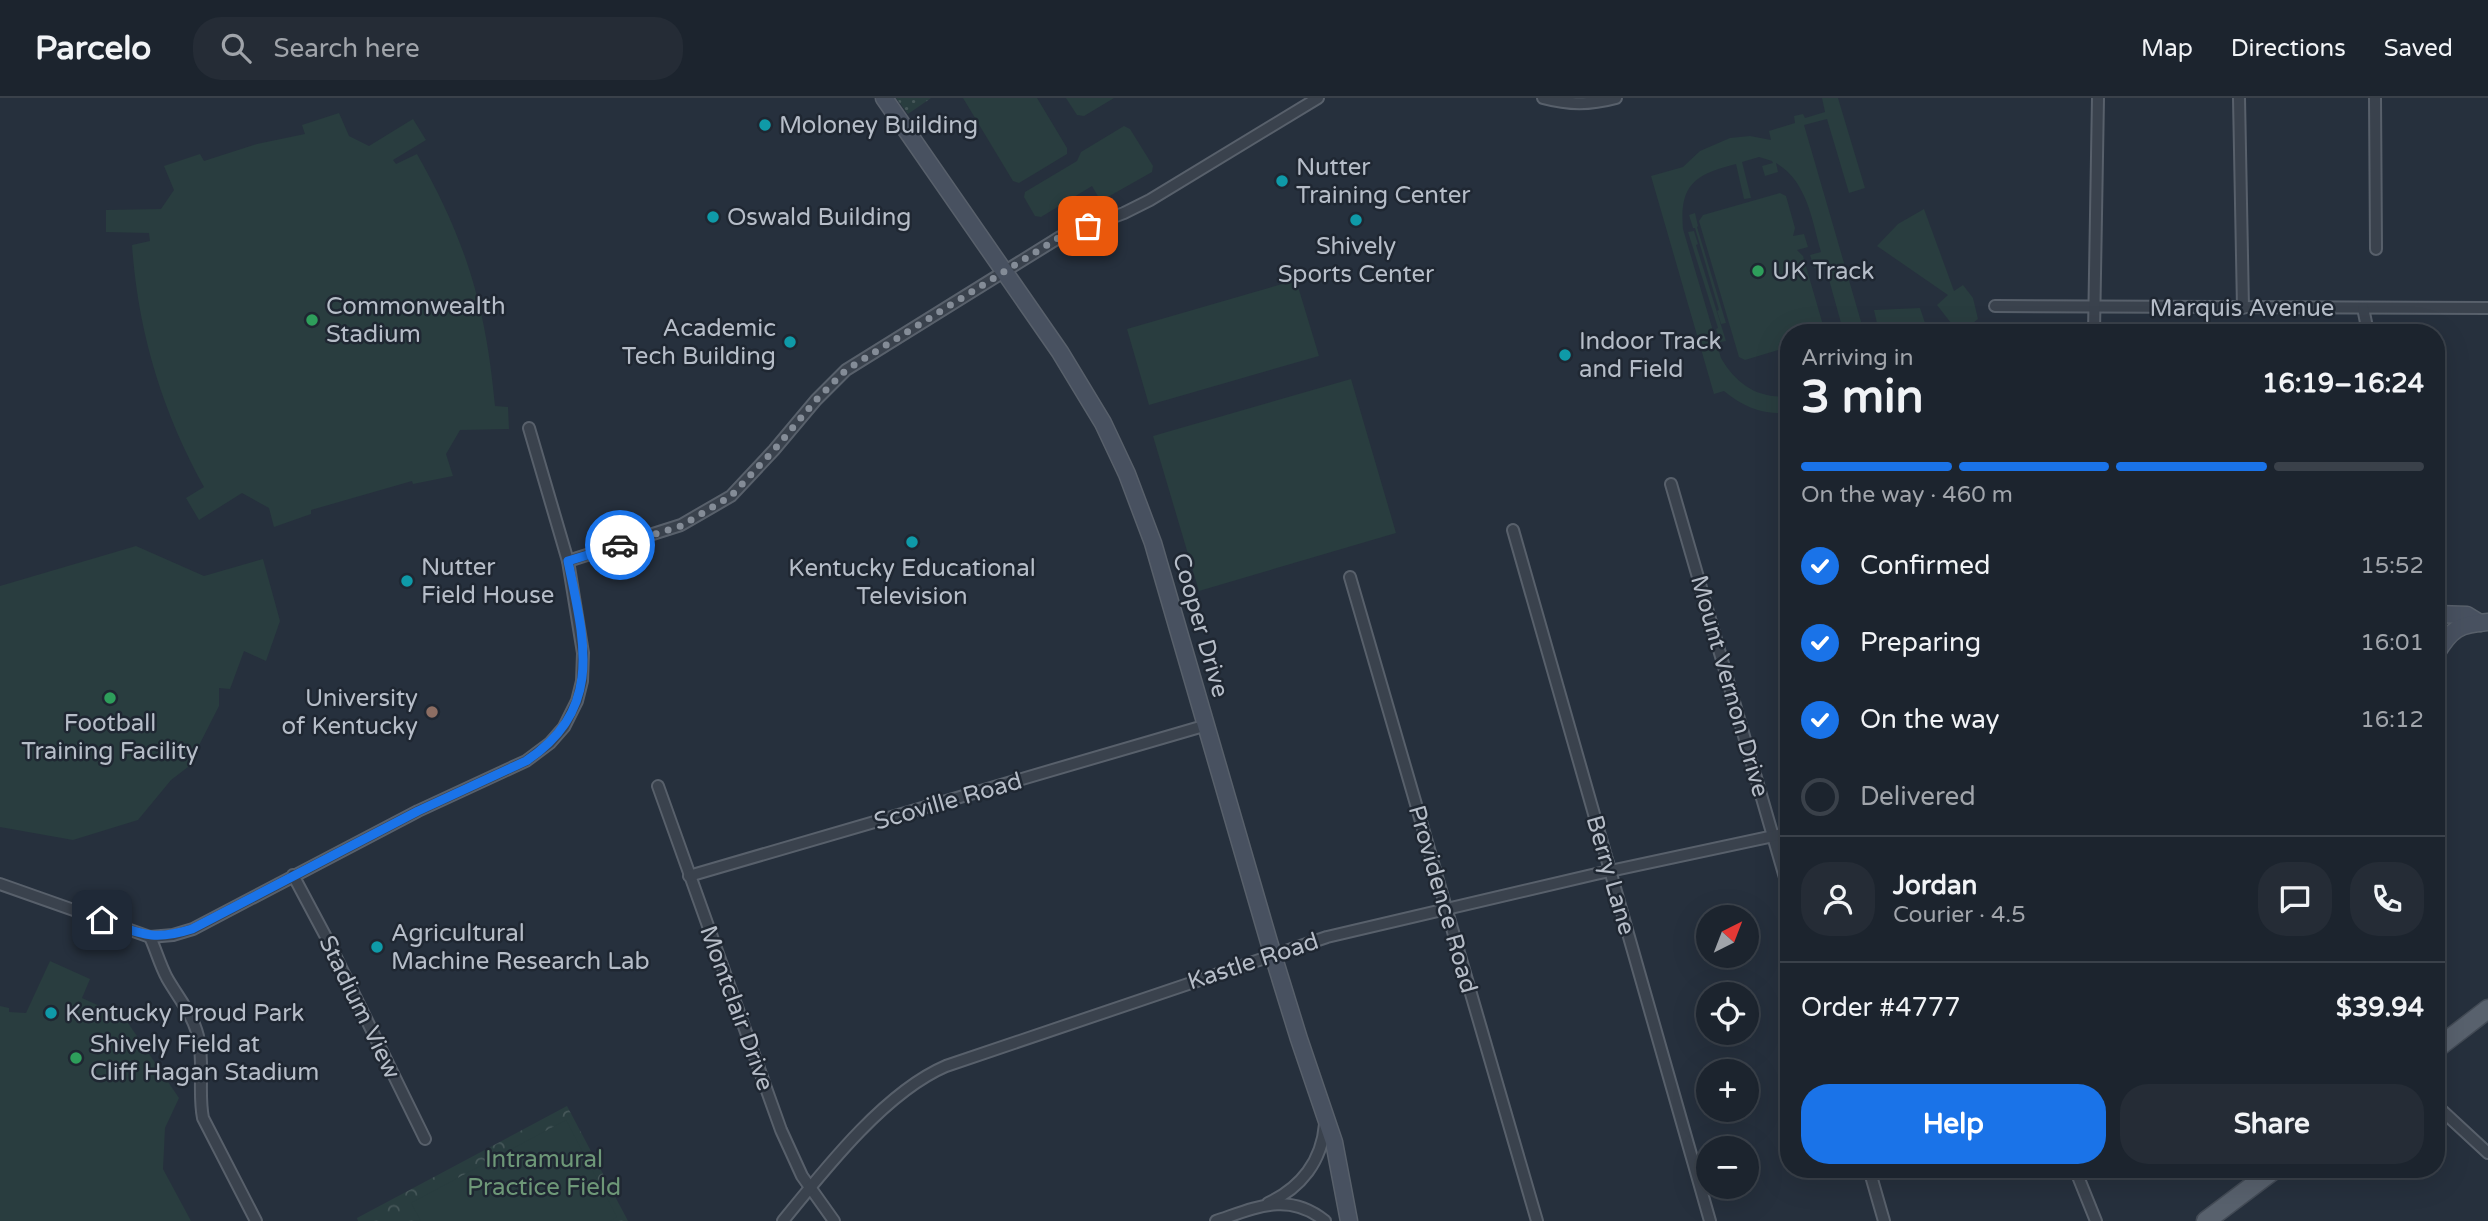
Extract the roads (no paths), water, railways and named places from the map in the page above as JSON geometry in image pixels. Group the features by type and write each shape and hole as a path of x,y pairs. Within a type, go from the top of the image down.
{"main road":[{"name":"Cooper Drive","path":"884,98 1060,352 1088,397 1127,474 1153,542 1273,953 1325,1115 1341,1170 1349,1221"},
{"path":"2445,614 2467,615 2484,623"},
{"path":"2445,639 2464,625 2484,623"},
{"path":"2445,1042 2488,1009"},
{"path":"2206,1221 2253,1178"}],"street":[{"path":"568,561 681,526 731,496 846,370 1060,237 1124,213 1150,200 1318,98"},
{"path":"1543,98 1566,104 1595,103 1616,98"},
{"path":"2095,324 2098,98"},
{"path":"2239,98 2243,309"},
{"path":"2375,98 2375,249"},
{"name":"Marquis Avenue","path":"1995,306 2488,308"},
{"path":"2363,308 2366,324"},
{"path":"0,884 150,937 173,935 192,929 418,811 526,761 556,737 578,701 584,664 568,561 529,428"},
{"name":"Mount Vernon Drive","path":"1671,484 1780,858"},
{"name":"Berry Lane","path":"1513,530 1710,1221"},
{"name":"Providence Road","path":"1350,577 1537,1221"},
{"name":"Scoville Road","path":"689,876 1207,725"},
{"name":"Montclair Drive","path":"657,786 781,1130 810,1188 834,1221"},
{"name":"Kastle Road","path":"783,1221 872,1120 911,1086 937,1070 1273,953 1327,937 1780,835"},
{"name":"Stadium View","path":"293,876 332,948 425,1139"},
{"path":"150,937 166,976 190,1013 199,1040 202,1063 199,1100 203,1118 256,1221"},
{"path":"2445,1113 2488,1153"},
{"path":"1216,1221 1284,1195 1308,1173 1324,1138 1325,1115"},
{"path":"1872,1178 1884,1221"},
{"path":"2079,1178 2096,1221"},
{"path":"1265,1204 1291,1205 1325,1221"}],"place":[{"name":"Moloney Building","path":"765,125"},
{"name":"Nutter Training Center","path":"1282,181"},
{"name":"Oswald Building","path":"713,217"},
{"name":"Shively Sports Center","path":"1356,220"},
{"name":"UK Track","path":"1758,271"},
{"name":"Commonwealth Stadium","path":"312,320"},
{"name":"Academic Tech Building","path":"790,342"},
{"name":"Indoor Track and Field","path":"1565,355"},
{"name":"Kentucky Educational Television","path":"912,542"},
{"name":"Nutter Field House","path":"407,581"},
{"name":"Football Training Facility","path":"110,698"},
{"name":"University of Kentucky","path":"432,712"},
{"name":"Agricultural Machine Research Lab","path":"377,947"},
{"name":"Kentucky Proud Park","path":"51,1013"},
{"name":"Shively Field at Cliff Hagan Stadium","path":"76,1058"}],"park label":[{"name":"Intramural Practice Field","path":"544,1173"}]}
